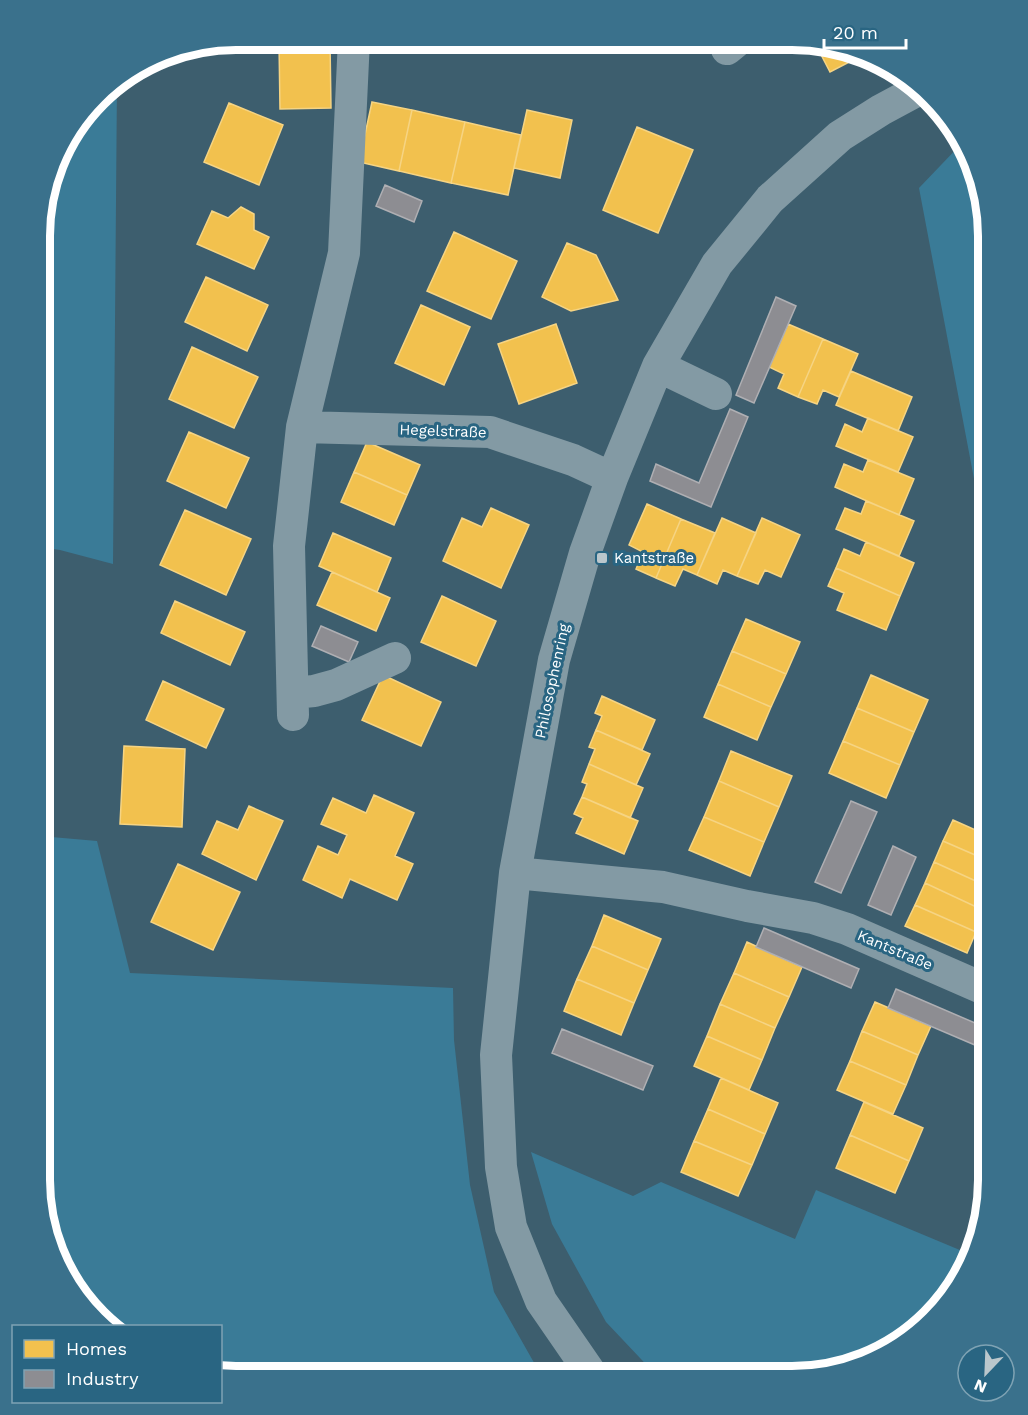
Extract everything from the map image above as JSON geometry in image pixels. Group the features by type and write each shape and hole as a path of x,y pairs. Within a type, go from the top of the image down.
{"street":[{"path":"353,50 344,253 302,427 289,546 293,704 314,692 336,685 395,658"},
{"name":"Philosophenring","path":"585,1366 542,1302 511,1227 501,1167 496,1055 515,873 554,660 585,553 612,478 658,366 717,264 770,199 840,136 912,93"},
{"path":"658,366 716,394"},
{"name":"Hegelstraße","path":"302,427 490,432 573,460 612,478"},
{"name":"Kantstraße","path":"515,873 663,887 813,918 847,929 978,986"}],"shaded area":[{"path":"117,93 113,564 50,548 51,211 59,176 74,142 88,122"},
{"path":"957,148 969,176 977,211 978,500 919,188"},
{"path":"50,837 97,841 130,973 453,988 454,1040 470,1185 494,1292 536,1366 222,1365 222,1325 120,1325 104,1311 88,1293 69,1262 59,1239 51,1204"},
{"path":"531,1152 633,1196 661,1182 795,1239 816,1190 964,1252 947,1283 915,1319 896,1334 852,1356 829,1362 793,1366 648,1366 606,1322 552,1224"}],"building: Homes":[{"path":"279,50 330,50 331,108 280,109"},
{"path":"819,52 853,60 830,72"},
{"path":"372,102 412,110 399,171 359,162"},
{"path":"229,103 283,125 259,185 204,162"},
{"path":"412,110 465,122 451,183 399,171"},
{"path":"527,110 572,120 560,178 514,168"},
{"path":"465,122 521,135 508,195 451,183"},
{"path":"637,127 693,150 658,233 603,210"},
{"path":"241,207 254,214 254,230 269,237 254,269 197,244 212,211 228,218"},
{"path":"454,232 517,261 491,319 427,291"},
{"path":"567,243 596,255 618,300 571,311 542,297"},
{"path":"206,277 268,305 247,351 185,322"},
{"path":"421,305 470,327 444,385 395,363"},
{"path":"556,324 577,383 519,404 498,344"},
{"path":"788,324 823,339 798,397 778,388 784,374 769,367"},
{"path":"823,339 858,354 839,397 823,390 817,404 798,397"},
{"path":"192,347 258,377 234,428 169,399"},
{"path":"851,371 912,397 898,431 836,405"},
{"path":"868,418 913,437 898,472 836,446 845,424 862,432"},
{"path":"189,432 249,458 226,508 167,481"},
{"path":"367,442 420,465 407,495 354,472"},
{"path":"868,460 914,479 899,515 835,487 844,464 863,472"},
{"path":"354,472 407,495 394,525 341,502"},
{"path":"866,501 914,521 899,556 836,529 845,508 861,514"},
{"path":"647,504 681,519 656,578 636,569 643,552 629,545"},
{"path":"491,508 529,525 501,588 443,561 462,518 482,527"},
{"path":"185,510 251,539 226,595 160,565"},
{"path":"722,518 756,533 737,576 723,570 717,584 697,575"},
{"path":"762,518 800,535 781,577 765,570 758,584 737,576"},
{"path":"681,519 715,533 697,575 683,569 675,586 656,578"},
{"path":"333,533 391,558 377,592 319,566"},
{"path":"866,542 914,563 900,596 836,568 844,549 860,556"},
{"path":"836,568 900,596 886,630 837,610 844,593 828,586"},
{"path":"332,572 390,598 376,631 317,605"},
{"path":"442,596 496,621 476,666 421,642"},
{"path":"175,601 245,632 230,665 161,633"},
{"path":"746,619 800,642 786,674 732,651"},
{"path":"732,651 786,674 771,707 718,684"},
{"path":"383,675 441,702 421,746 362,720"},
{"path":"871,675 928,700 914,732 857,708"},
{"path":"163,681 224,709 206,748 146,720"},
{"path":"718,684 771,707 757,740 704,717"},
{"path":"602,696 655,720 642,750 596,730 602,716 595,713"},
{"path":"857,708 914,732 900,765 843,741"},
{"path":"596,730 650,754 636,785 589,764 595,749 589,747"},
{"path":"843,741 900,765 886,798 829,773"},
{"path":"124,746 185,749 182,827 120,824"},
{"path":"731,751 792,776 779,807 719,781"},
{"path":"589,764 643,788 630,818 582,797 587,784 582,782"},
{"path":"719,781 779,807 764,842 704,817"},
{"path":"374,795 414,813 395,856 413,864 397,900 350,879 342,898 303,880 318,846 338,855 347,835 321,824 333,798 366,813"},
{"path":"582,797 638,821 624,854 576,833 583,818 574,814"},
{"path":"249,806 283,821 256,880 202,854 217,821 238,830"},
{"path":"704,817 764,842 750,876 689,850"},
{"path":"953,820 978,831 978,856 943,841"},
{"path":"943,841 978,856 978,882 934,862"},
{"path":"934,862 978,882 978,908 925,883"},
{"path":"178,864 240,892 213,950 151,922"},
{"path":"925,883 978,908 978,927 976,932 915,905"},
{"path":"915,905 976,932 967,953 905,926"},
{"path":"604,915 661,939 648,970 592,946"},
{"path":"747,942 802,967 789,997 734,973"},
{"path":"592,946 648,970 634,1003 577,979"},
{"path":"734,973 789,997 775,1028 720,1004"},
{"path":"577,979 634,1003 621,1035 564,1011"},
{"path":"875,1002 931,1026 918,1055 862,1031"},
{"path":"720,1004 775,1028 762,1060 707,1036"},
{"path":"862,1031 918,1055 906,1085 850,1061"},
{"path":"707,1036 762,1060 749,1090 694,1066"},
{"path":"850,1061 906,1085 893,1114 837,1090"},
{"path":"721,1078 778,1103 765,1134 708,1109"},
{"path":"864,1102 923,1128 909,1161 850,1135"},
{"path":"708,1109 765,1134 752,1165 694,1141"},
{"path":"850,1135 909,1161 895,1193 836,1168"},
{"path":"694,1141 752,1165 738,1196 681,1172"}],"building: Industry":[{"path":"385,185 422,201 414,222 376,206"},
{"path":"776,297 796,306 754,403 736,395"},
{"path":"730,409 748,417 711,507 650,481 656,464 699,483"},
{"path":"321,626 358,642 349,662 312,646"},
{"path":"851,801 877,812 841,893 815,882"},
{"path":"893,846 916,857 891,915 868,905"},
{"path":"764,928 859,969 851,988 756,947"},
{"path":"896,989 978,1024 978,1046 888,1008"},
{"path":"562,1029 653,1066 643,1090 552,1053"}],"place":[{"name":"Kantstraße","path":"602,558"}]}
